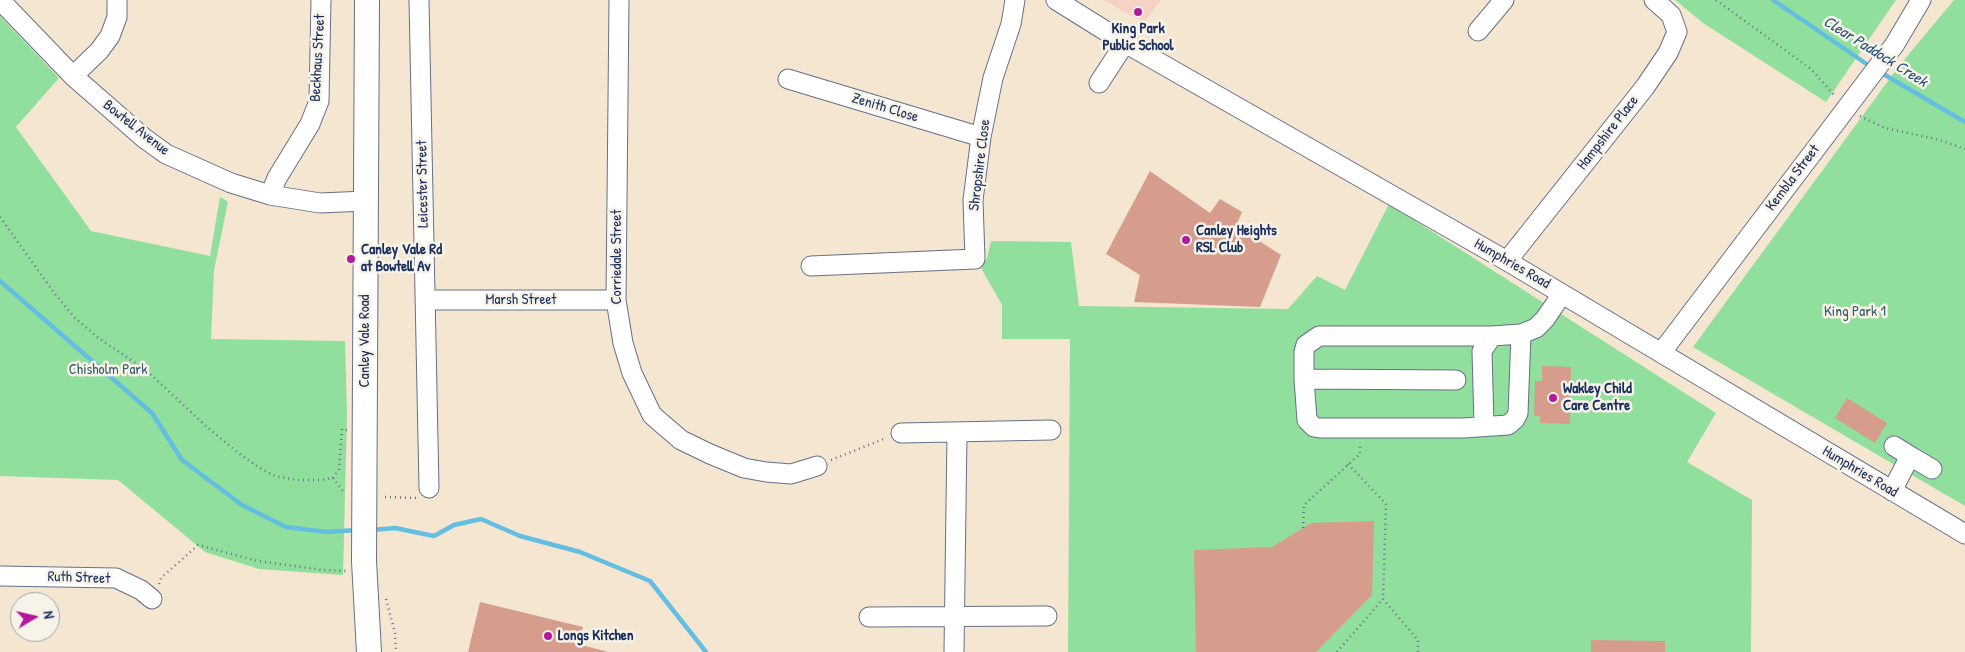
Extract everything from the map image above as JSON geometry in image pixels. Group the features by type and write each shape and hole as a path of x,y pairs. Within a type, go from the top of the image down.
{"main road":[{"name":"Canley Vale Road","path":"367,0 365,512 358,564 369,652"}],"street":[{"name":"Bowtell Avenue","path":"0,0 73,76 144,138 166,154 231,183 270,195 320,203 366,201"},
{"path":"73,76 100,51 110,36 117,17 117,0"},
{"name":"Beckhaus Street","path":"270,195 282,170 310,124 319,101 321,0"},
{"name":"Leicester Street","path":"419,0 429,488"},
{"name":"Corriedale Street","path":"619,0 616,300 623,343 632,373 652,415 681,440 744,468 792,474 818,466"},
{"name":"Shropshire Close","path":"811,266 976,259 972,200 981,137 993,78 1011,24 1015,0"},
{"name":"Humphries Road","path":"1056,0 1125,43 1507,261 1965,534"},
{"path":"1478,31 1504,0"},
{"name":"Hampshire Place","path":"1507,261 1645,87 1668,53 1677,32 1671,15 1654,0"},
{"name":"Kembla Street","path":"1661,353 1895,44 1922,0"},
{"path":"1099,82 1125,43"},
{"name":"Zenith Close","path":"788,79 981,137"},
{"path":"1520,334 1518,413 1515,419 1508,425 1463,428 1320,428 1310,424 1306,415 1304,352 1306,345 1319,336 1492,336 1520,334 1536,328 1545,319 1562,294"},
{"name":"Marsh Street","path":"426,300 616,300"},
{"path":"1484,426 1482,351 1492,336"},
{"path":"1304,379 1456,380"},
{"path":"902,433 1051,430"},
{"path":"954,652 957,433"},
{"path":"1894,446 1932,469"},
{"path":"1892,491 1910,456"},
{"name":"Ruth Street","path":"0,576 116,578 140,590 152,599"},
{"path":"869,617 1047,616"}],"path":[{"path":"1716,0 1811,69 1833,95"},
{"path":"1862,118 1885,128 1940,140 1965,149"},
{"path":"0,217 55,294 75,318 98,337 146,370 208,428 260,468 276,476 297,480 333,478 340,469 342,429 351,430"},
{"path":"1303,528 1304,505 1360,454 1360,428"},
{"path":"818,466 881,439 902,433"},
{"path":"1337,652 1383,599 1386,504 1348,464"},
{"path":"152,599 161,578 198,545 258,561 344,572 358,564"},
{"path":"384,592 395,633 396,652"},
{"path":"1383,599 1418,640 1418,652"}],"shaded area":[{"name":"King Park Public School","path":"1104,0 1161,0 1144,23"}],"green space":[{"path":"1675,0 1896,0 1826,102 1703,23"},
{"name":"King Park 1","path":"1954,0 1965,0 1965,506 1693,347 1899,66"},
{"name":"Chisholm Park","path":"0,16 59,78 16,127 91,231 210,256 220,197 228,202 214,270 211,339 345,341 347,415 343,575 259,569 205,552 118,480 0,476"},
{"path":"1389,204 1716,413 1687,462 1752,500 1751,652 1068,652 1070,339 1002,339 1002,305 981,268 987,258 991,241 1071,242 1079,306 1288,309 1317,276 1345,290"}],"building":[{"name":"Canley Heights RSL Club","path":"1150,171 1210,213 1220,199 1242,212 1236,226 1281,255 1260,307 1134,302 1140,275 1106,254"},
{"name":"Wakley Child Care Centre","path":"1542,366 1571,367 1570,424 1540,423 1540,416 1534,416 1535,381 1542,381"},
{"path":"1847,398 1887,423 1875,443 1835,418"},
{"path":"1374,521 1372,595 1316,652 1196,652 1194,550 1272,547 1311,523"},
{"path":"480,602 583,627 578,644 608,652 468,652"},
{"path":"1591,640 1665,641 1665,652 1591,652"}],"waterway":[{"name":"Clear Paddock Creek","path":"1773,0 1871,67"},
{"name":"Clear Paddock Creek","path":"1880,72 1965,122"},
{"path":"0,281 152,413 182,460 242,505 286,527 327,532 357,530"},
{"path":"372,530 395,528 434,536 454,525 481,519 520,536 580,552 650,581 706,652"}],"place":[{"name":"King Park Public School","path":"1138,12"},
{"name":"Canley Heights RSL Club","path":"1186,240"},
{"name":"Canley Vale Rd at Bowtell Av","path":"351,259"},
{"name":"Wakley Child Care Centre","path":"1553,398"},
{"name":"Longs Kitchen","path":"548,636"}]}
